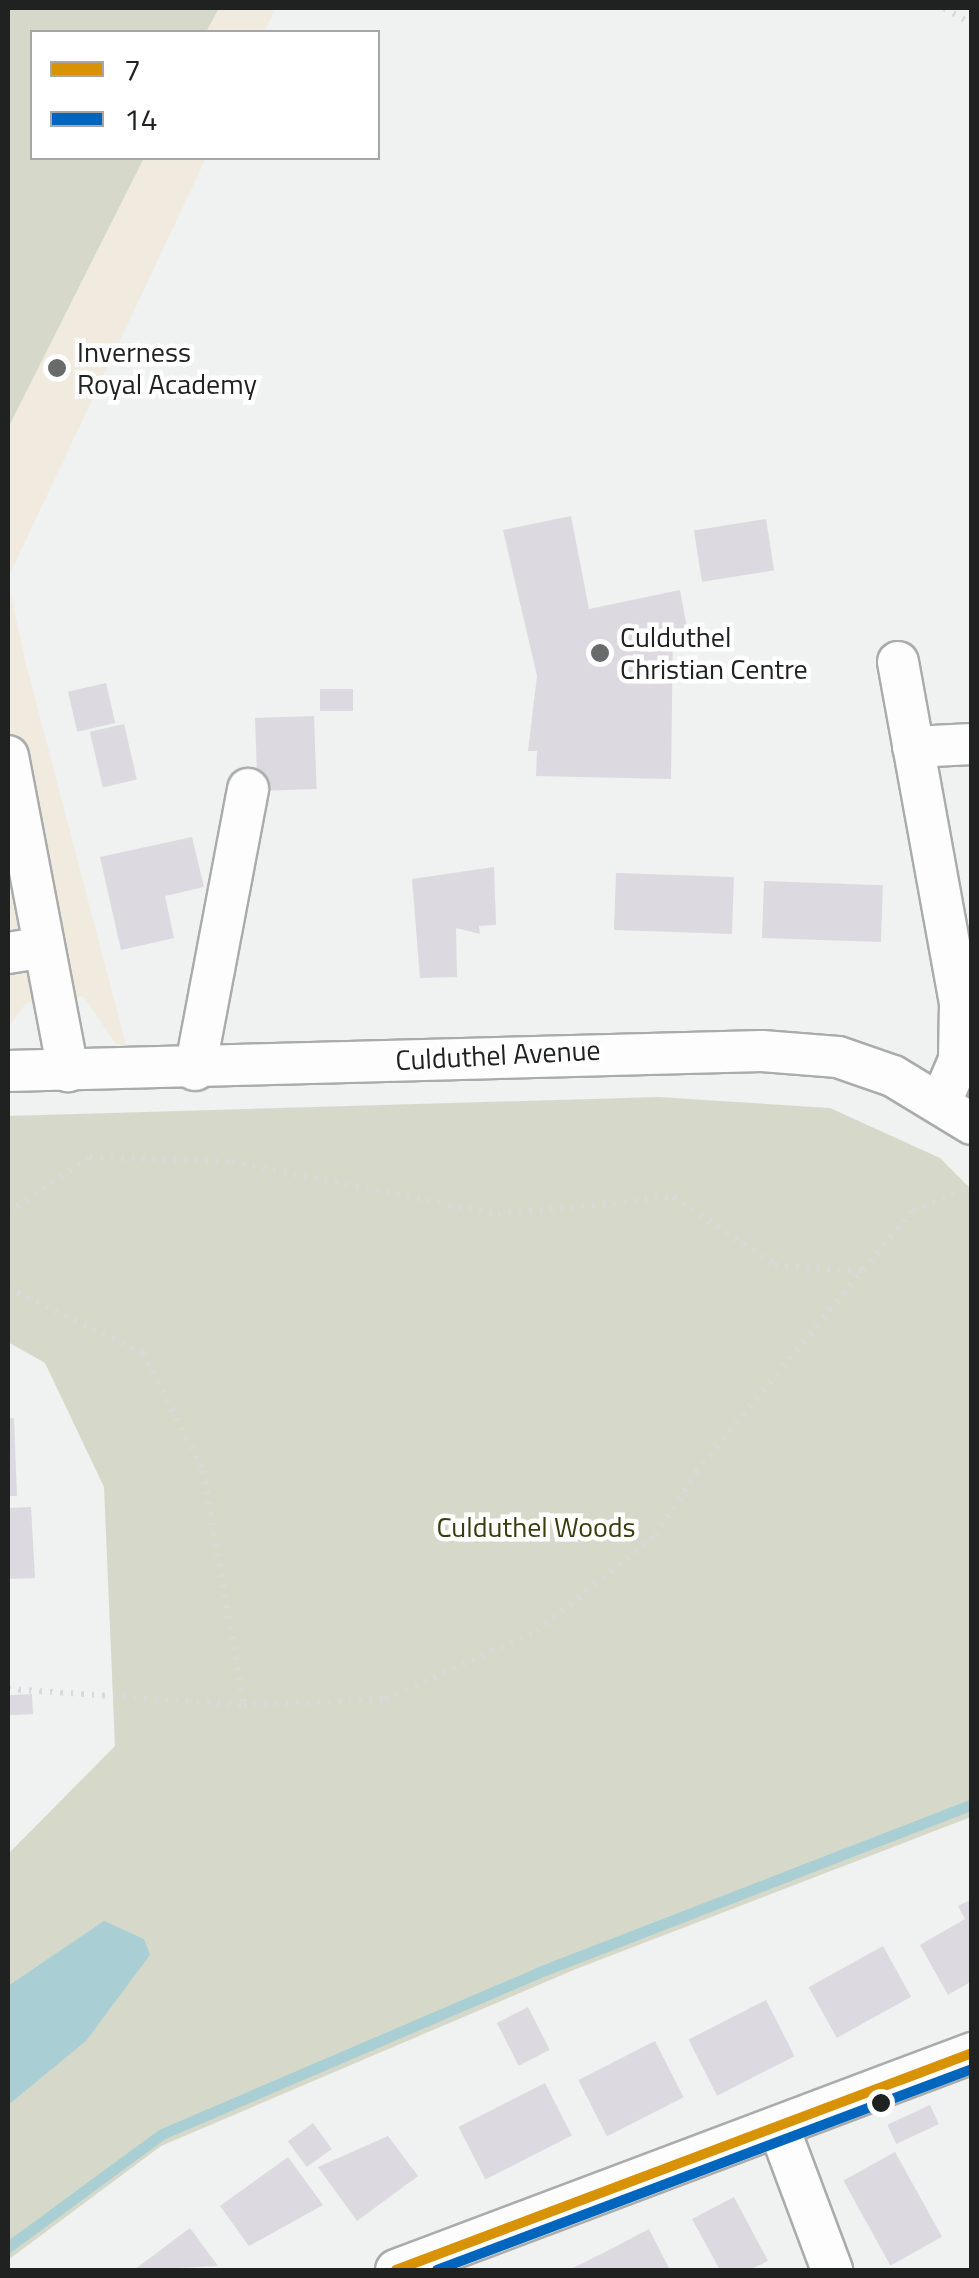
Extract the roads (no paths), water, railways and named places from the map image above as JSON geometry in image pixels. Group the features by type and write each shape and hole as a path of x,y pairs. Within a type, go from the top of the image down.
{"street":[{"path":"898,662 960,1002 956,1113"},
{"path":"913,746 972,744"},
{"path":"8,756 26,950 68,1071"},
{"path":"195,1070 248,789"},
{"name":"Culduthel Avenue","path":"8,1071 195,1070 762,1051 838,1057 956,1113"},
{"path":"396,2270 972,2053"},
{"path":"779,2128 832,2270"}],"water":[{"path":"104,1921 144,1939 150,1955 86,2041 8,2105 8,1986"}],"waterway":[{"path":"8,2247 162,2134 537,1973 972,1804"}],"place":[{"name":"Inverness Royal Academy","path":"57,368"},
{"name":"Culduthel Christian Centre","path":"600,653"}],"park label":[{"name":"Culduthel Woods","path":"536,1527"}]}
